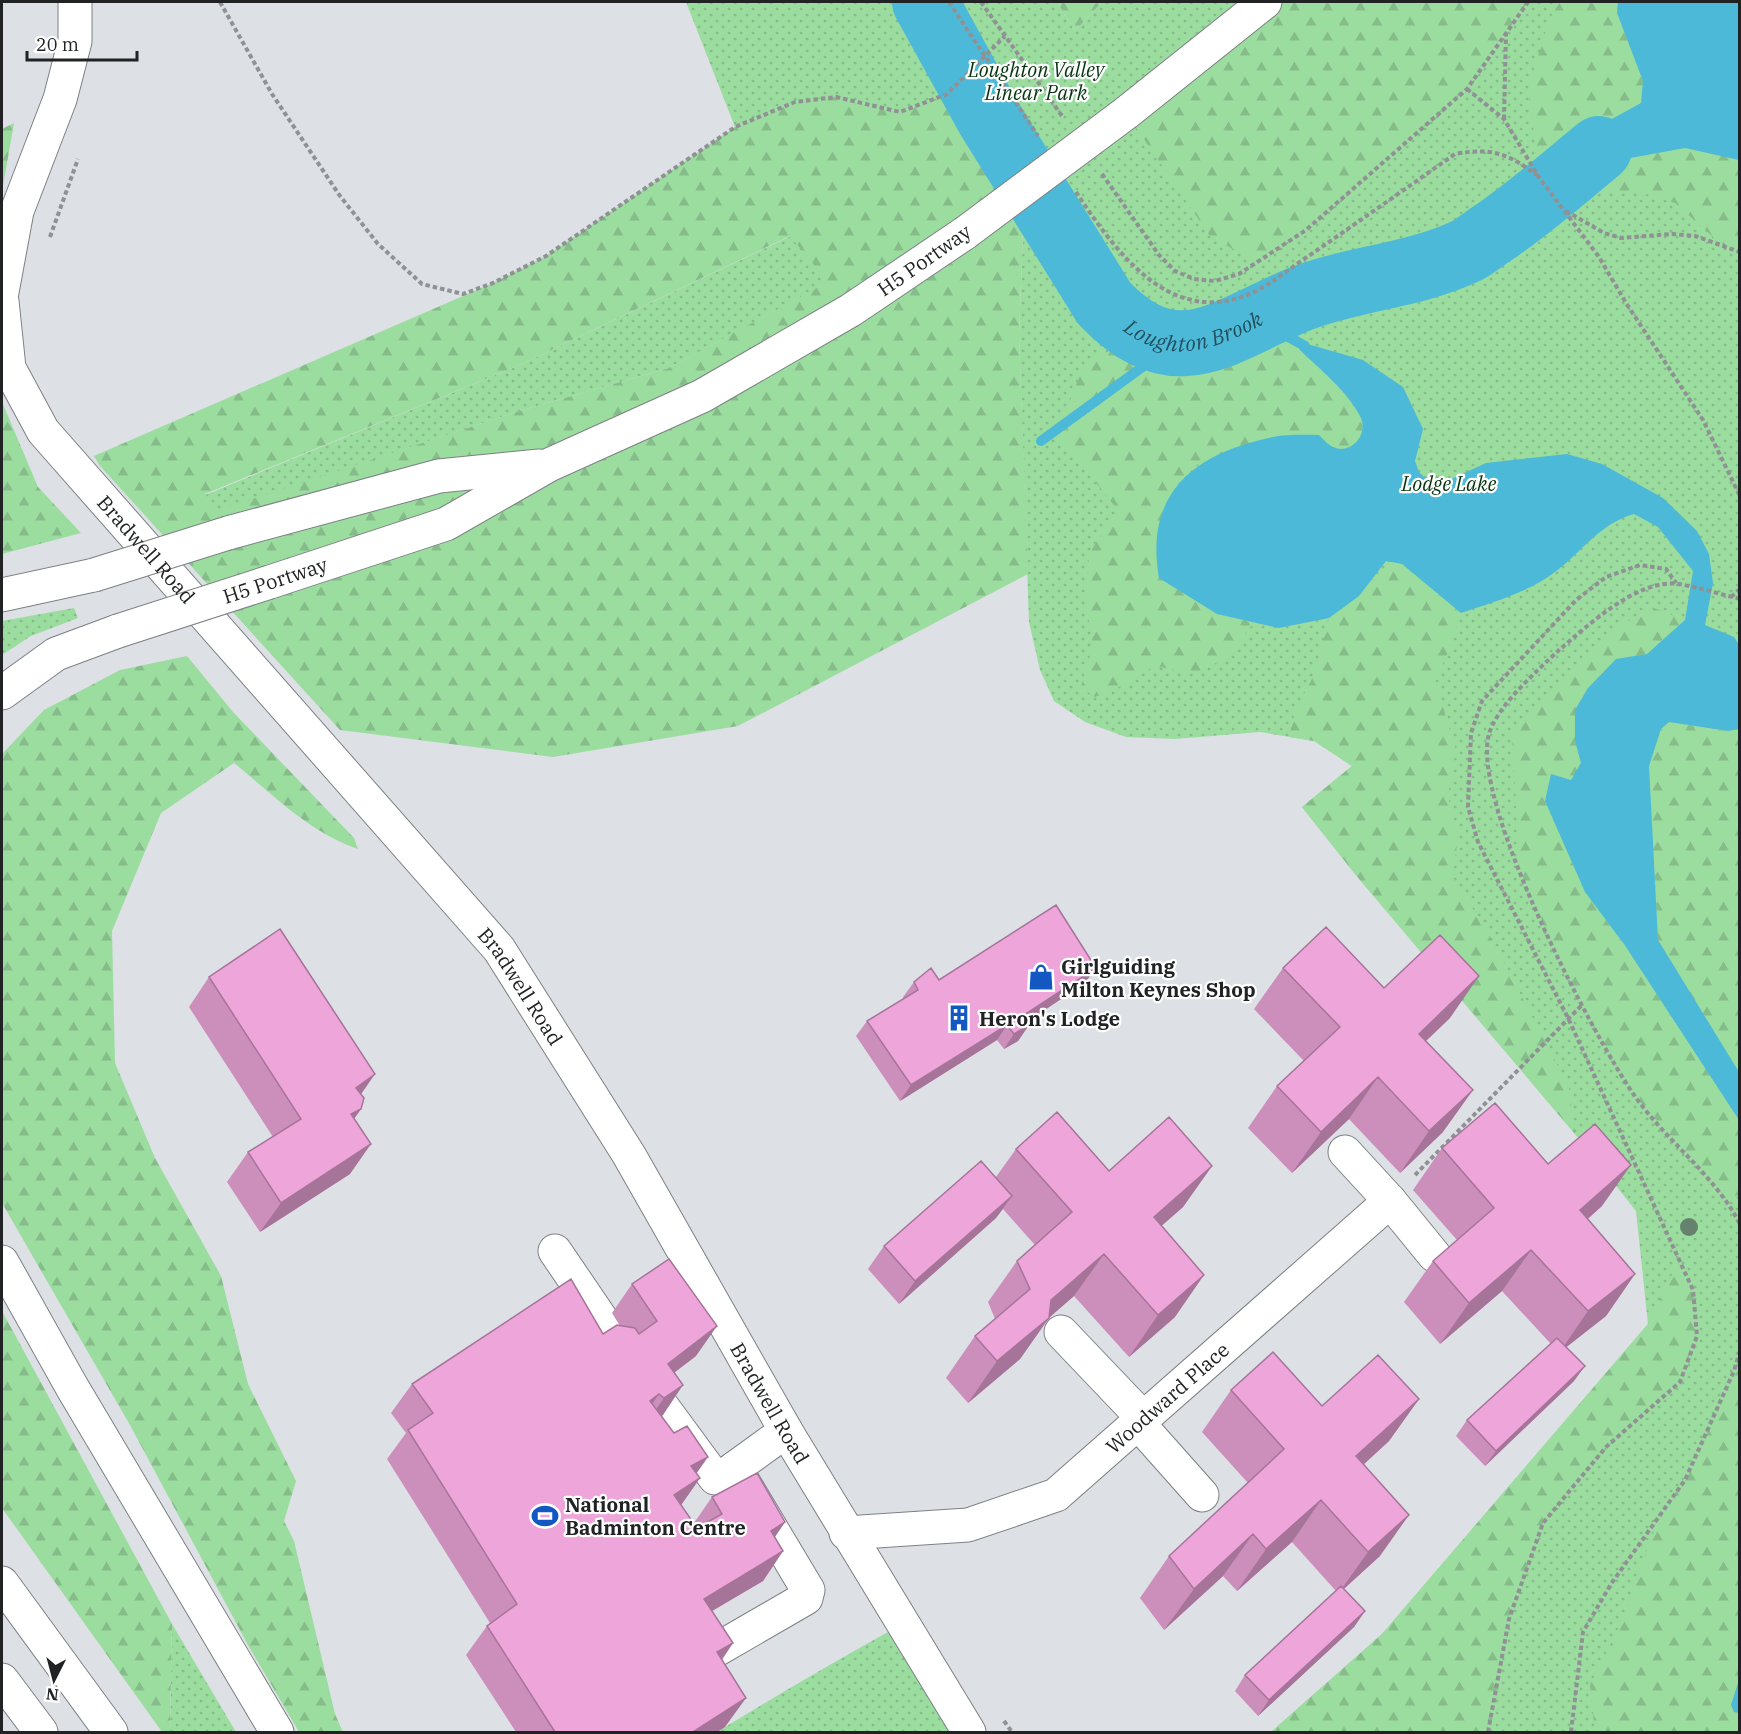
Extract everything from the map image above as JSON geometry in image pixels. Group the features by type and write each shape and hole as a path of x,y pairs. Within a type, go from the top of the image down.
{"main road":[{"path":"2,292 17,211 60,99 75,41 75,2"},
{"name":"H5 Portway","path":"2,693 56,654 118,631 446,524 549,465 702,396 851,310 965,233 1126,113 1265,2"},
{"name":"Bradwell Road","path":"2,301 9,368 43,431 499,949 629,1155 846,1533 904,1623 969,1732"},
{"name":"H5 Portway","path":"2,595 94,575 228,533 439,476 549,465"},
{"path":"1345,1152 1390,1201 1434,1255"},
{"name":"Woodward Place","path":"846,1533 968,1525 1056,1495 1390,1201"},
{"path":"555,1251 627,1357"},
{"path":"2,1262 72,1387 277,1732"},
{"path":"1061,1332 1141,1420 1202,1495"},
{"path":"651,1390 710,1475 715,1478 721,1478 786,1431"},
{"path":"711,1653 806,1598 808,1590 735,1468"},
{"path":"2,1583 111,1732"},
{"path":"2,1680 41,1732"}],"path":[{"path":"220,2 272,94 340,196 378,244 422,284 463,294 493,283 546,256 735,127 795,102 836,97 900,112 947,94 1005,36"},
{"path":"949,2 1044,144"},
{"path":"981,2 1066,122"},
{"path":"1099,170 1175,271 1194,279 1215,281 1239,274 1306,230 1467,89 1528,2"},
{"path":"1504,120 1506,34"},
{"path":"1467,89 1504,120 1538,176 1599,257 1626,303 1703,420 1740,496"},
{"path":"1070,184 1110,242 1145,277 1168,291 1192,301 1214,302 1256,291 1455,154 1473,151 1512,157 1538,176"},
{"path":"1561,207 1612,236 1635,238 1672,234 1695,236 1740,252"},
{"path":"1488,1732 1509,1619 1543,1523 1606,1447 1680,1382 1697,1336 1693,1290 1568,1018 1478,842 1468,807 1471,733 1482,701 1503,676 1576,600 1606,577 1640,565 1666,569 1676,583"},
{"path":"1740,599 1676,583 1630,596 1598,617 1556,654 1499,712 1489,734 1487,760 1497,810 1533,901 1582,1005 1635,1096 1726,1199 1740,1224"},
{"path":"1731,597 1740,589"},
{"path":"1390,1201 1582,1005"},
{"path":"1571,1732 1583,1632 1600,1600 1685,1480 1734,1371 1740,1350"}],"green space":[{"name":"Lodge Lake","path":"686,2 1057,2 1075,31 1102,2 1265,2 1390,154 1467,89 1528,2 1739,2 1739,1732 1271,1732 1382,1634 1648,1324 1636,1211 1575,1134 1355,874 1302,807 1352,766 1314,741 1260,732 1175,739 1126,737 1085,722 1054,701 1040,670 1029,622 1019,335 1025,181 1029,167 989,118 966,76 947,94 900,112 836,97 795,102 735,127"},
{"path":"1057,2 1102,2 1075,31"},
{"path":"1265,2 1528,2 1467,89 1306,230 1256,262 1210,236 1126,113"},
{"path":"1560,2 1618,2 1617,13 1643,81 1641,103 1593,130 1603,162 1685,148 1736,157 1740,160 1739,252 1721,244 1675,203 1646,194 1624,192 1583,195 1570,189 1536,149 1528,89 1549,20"},
{"path":"966,76 1025,181 1019,335 1028,574 738,726 553,757 340,730 100,466 94,456 493,283 546,256 735,127 795,102 836,97 900,112 947,94","holes":["790,236 828,282 669,368 516,412 213,512 205,494 522,364"]},
{"path":"14,123 2,191 2,129"},
{"path":"791,236 829,282 669,368 516,412 213,513 205,495 522,364"},
{"path":"1236,329 1283,334 1311,345 1300,349 1349,399 1363,425 1360,437 1346,448 1339,449 1331,446 1319,435 1223,451 1199,463 1174,488 1217,614 1254,623 1227,657 1195,674 1155,666 1119,687 1095,697 1081,687 1093,645 1086,602 1089,553 1118,510 1057,435 1084,364 1141,335 1167,341 1189,342 1211,339"},
{"path":"2,402 38,487 81,533 2,554"},
{"path":"1393,562 1402,564 1461,613 1450,648 1435,681 1456,750 1448,796 1458,836 1453,877 1490,936 1569,1087 1575,1134 1355,874 1302,807 1352,766 1314,741 1289,737 1295,711 1314,675 1329,618 1359,596"},
{"path":"74,608 78,618 31,636 2,655 2,621"},
{"path":"1654,608 1685,620 1647,654 1616,659 1575,741 1581,763 1572,780 1545,801 1585,892 1624,944 1739,1120 1739,1197 1727,1199 1635,1096 1594,1028 1560,962 1520,870 1512,736 1592,648 1630,620"},
{"path":"187,656 233,712 354,838 358,849 339,841 307,822 234,763 161,813 112,931 115,1063 155,1158 221,1276 248,1384 296,1481 284,1521 294,1541 335,1714 343,1732 299,1732 248,1645 130,1425 2,1203 2,754 44,710 120,670"},
{"path":"1669,722 1728,731 1739,729 1739,1072 1658,941 1649,766 1661,729"},
{"path":"1679,1260 1693,1290 1697,1336 1680,1382 1606,1447 1543,1523 1509,1619 1488,1732 1271,1732 1382,1634 1648,1324"},
{"path":"2,1311 172,1624 170,1732 162,1732 2,1508"},
{"path":"1734,1371 1739,1371 1740,1680 1732,1699 1734,1712 1739,1713 1739,1732 1595,1732 1590,1685 1621,1623 1656,1524 1696,1459"},
{"path":"904,1623 969,1732 717,1732 810,1676"},
{"path":"172,1624 236,1732 170,1732"}],"water":[{"path":"1618,2 1739,2 1739,160 1685,148 1603,163 1592,130 1641,103 1643,81 1617,13"},
{"name":"Lodge Lake","path":"1311,345 1363,360 1403,387 1423,429 1415,461 1419,472 1427,480 1445,482 1486,463 1567,454 1602,464 1663,498 1697,531 1709,554 1713,583 1705,625 1734,637 1739,645 1739,729 1728,731 1669,722 1661,729 1649,766 1658,940 1739,1072 1739,1120 1624,944 1585,892 1545,801 1551,774 1571,780 1581,763 1575,741 1575,710 1588,688 1616,659 1647,654 1685,620 1693,571 1658,527 1634,514 1622,519 1601,531 1565,564 1533,586 1461,613 1402,564 1386,561 1359,596 1329,618 1279,628 1217,614 1159,578 1156,548 1160,522 1168,500 1181,481 1199,466 1245,444 1273,437 1319,435 1329,445 1340,449 1352,446 1360,437 1363,424 1349,399 1299,349"},
{"path":"1739,1680 1739,1713 1734,1712 1731,1705"}],"building":[{"name":"Heron's Lodge","path":"1056,905 1096,968 1024,1015 1029,1025 1014,1034 1007,1025 911,1085 867,1021 918,990 914,982 931,968 939,980"},
{"path":"1326,927 1384,988 1440,935 1479,976 1419,1034 1473,1090 1429,1131 1378,1077 1321,1132 1277,1086 1340,1027 1283,968"},
{"path":"280,929 375,1074 356,1088 364,1098 361,1109 351,1114 371,1144 281,1203 248,1152 301,1119 209,977"},
{"path":"1495,1103 1548,1164 1595,1124 1631,1165 1580,1210 1635,1274 1588,1311 1531,1250 1469,1303 1433,1261 1494,1208 1442,1148"},
{"path":"1057,1112 1109,1171 1169,1117 1212,1166 1154,1217 1204,1275 1158,1315 1104,1254 1051,1300 1049,1318 997,1361 975,1336 1030,1289 1017,1261 1072,1212 1016,1149"},
{"path":"981,1161 1012,1196 915,1281 884,1246"},
{"name":"National Badminton Centre","path":"669,1259 717,1326 668,1364 683,1385 664,1398 659,1394 650,1401 674,1433 687,1426 708,1457 691,1466 700,1478 674,1495 697,1528 722,1514 712,1497 757,1473 785,1522 771,1531 783,1551 704,1599 733,1643 717,1652 746,1698 693,1732 555,1732 487,1626 517,1604 408,1430 433,1413 412,1384 571,1279 603,1334 617,1325 635,1328 639,1334 657,1321 632,1284"},
{"path":"1557,1338 1585,1366 1496,1451 1467,1420"},
{"path":"1273,1352 1322,1406 1378,1355 1419,1399 1356,1456 1409,1515 1368,1552 1321,1500 1266,1549 1253,1534 1194,1589 1169,1556 1284,1449 1231,1390"},
{"path":"1341,1586 1365,1611 1269,1700 1245,1675"}],"waterway":[{"name":"Loughton Brook","path":"925,2 989,118 1104,303 1130,326 1154,339 1178,343 1200,341 1224,334 1320,292 1404,272 1466,251 1522,212 1599,149"},
{"path":"1236,329 1283,334 1305,346"},
{"path":"1041,441 1174,344"}],"place":[{"name":"Girlguiding Milton Keynes Shop","path":"1041,977"},
{"name":"Heron's Lodge","path":"959,1018"},
{"name":"National Badminton Centre","path":"545,1516"}],"park label":[{"name":"Loughton Valley Linear Park","path":"1036,80"}]}
